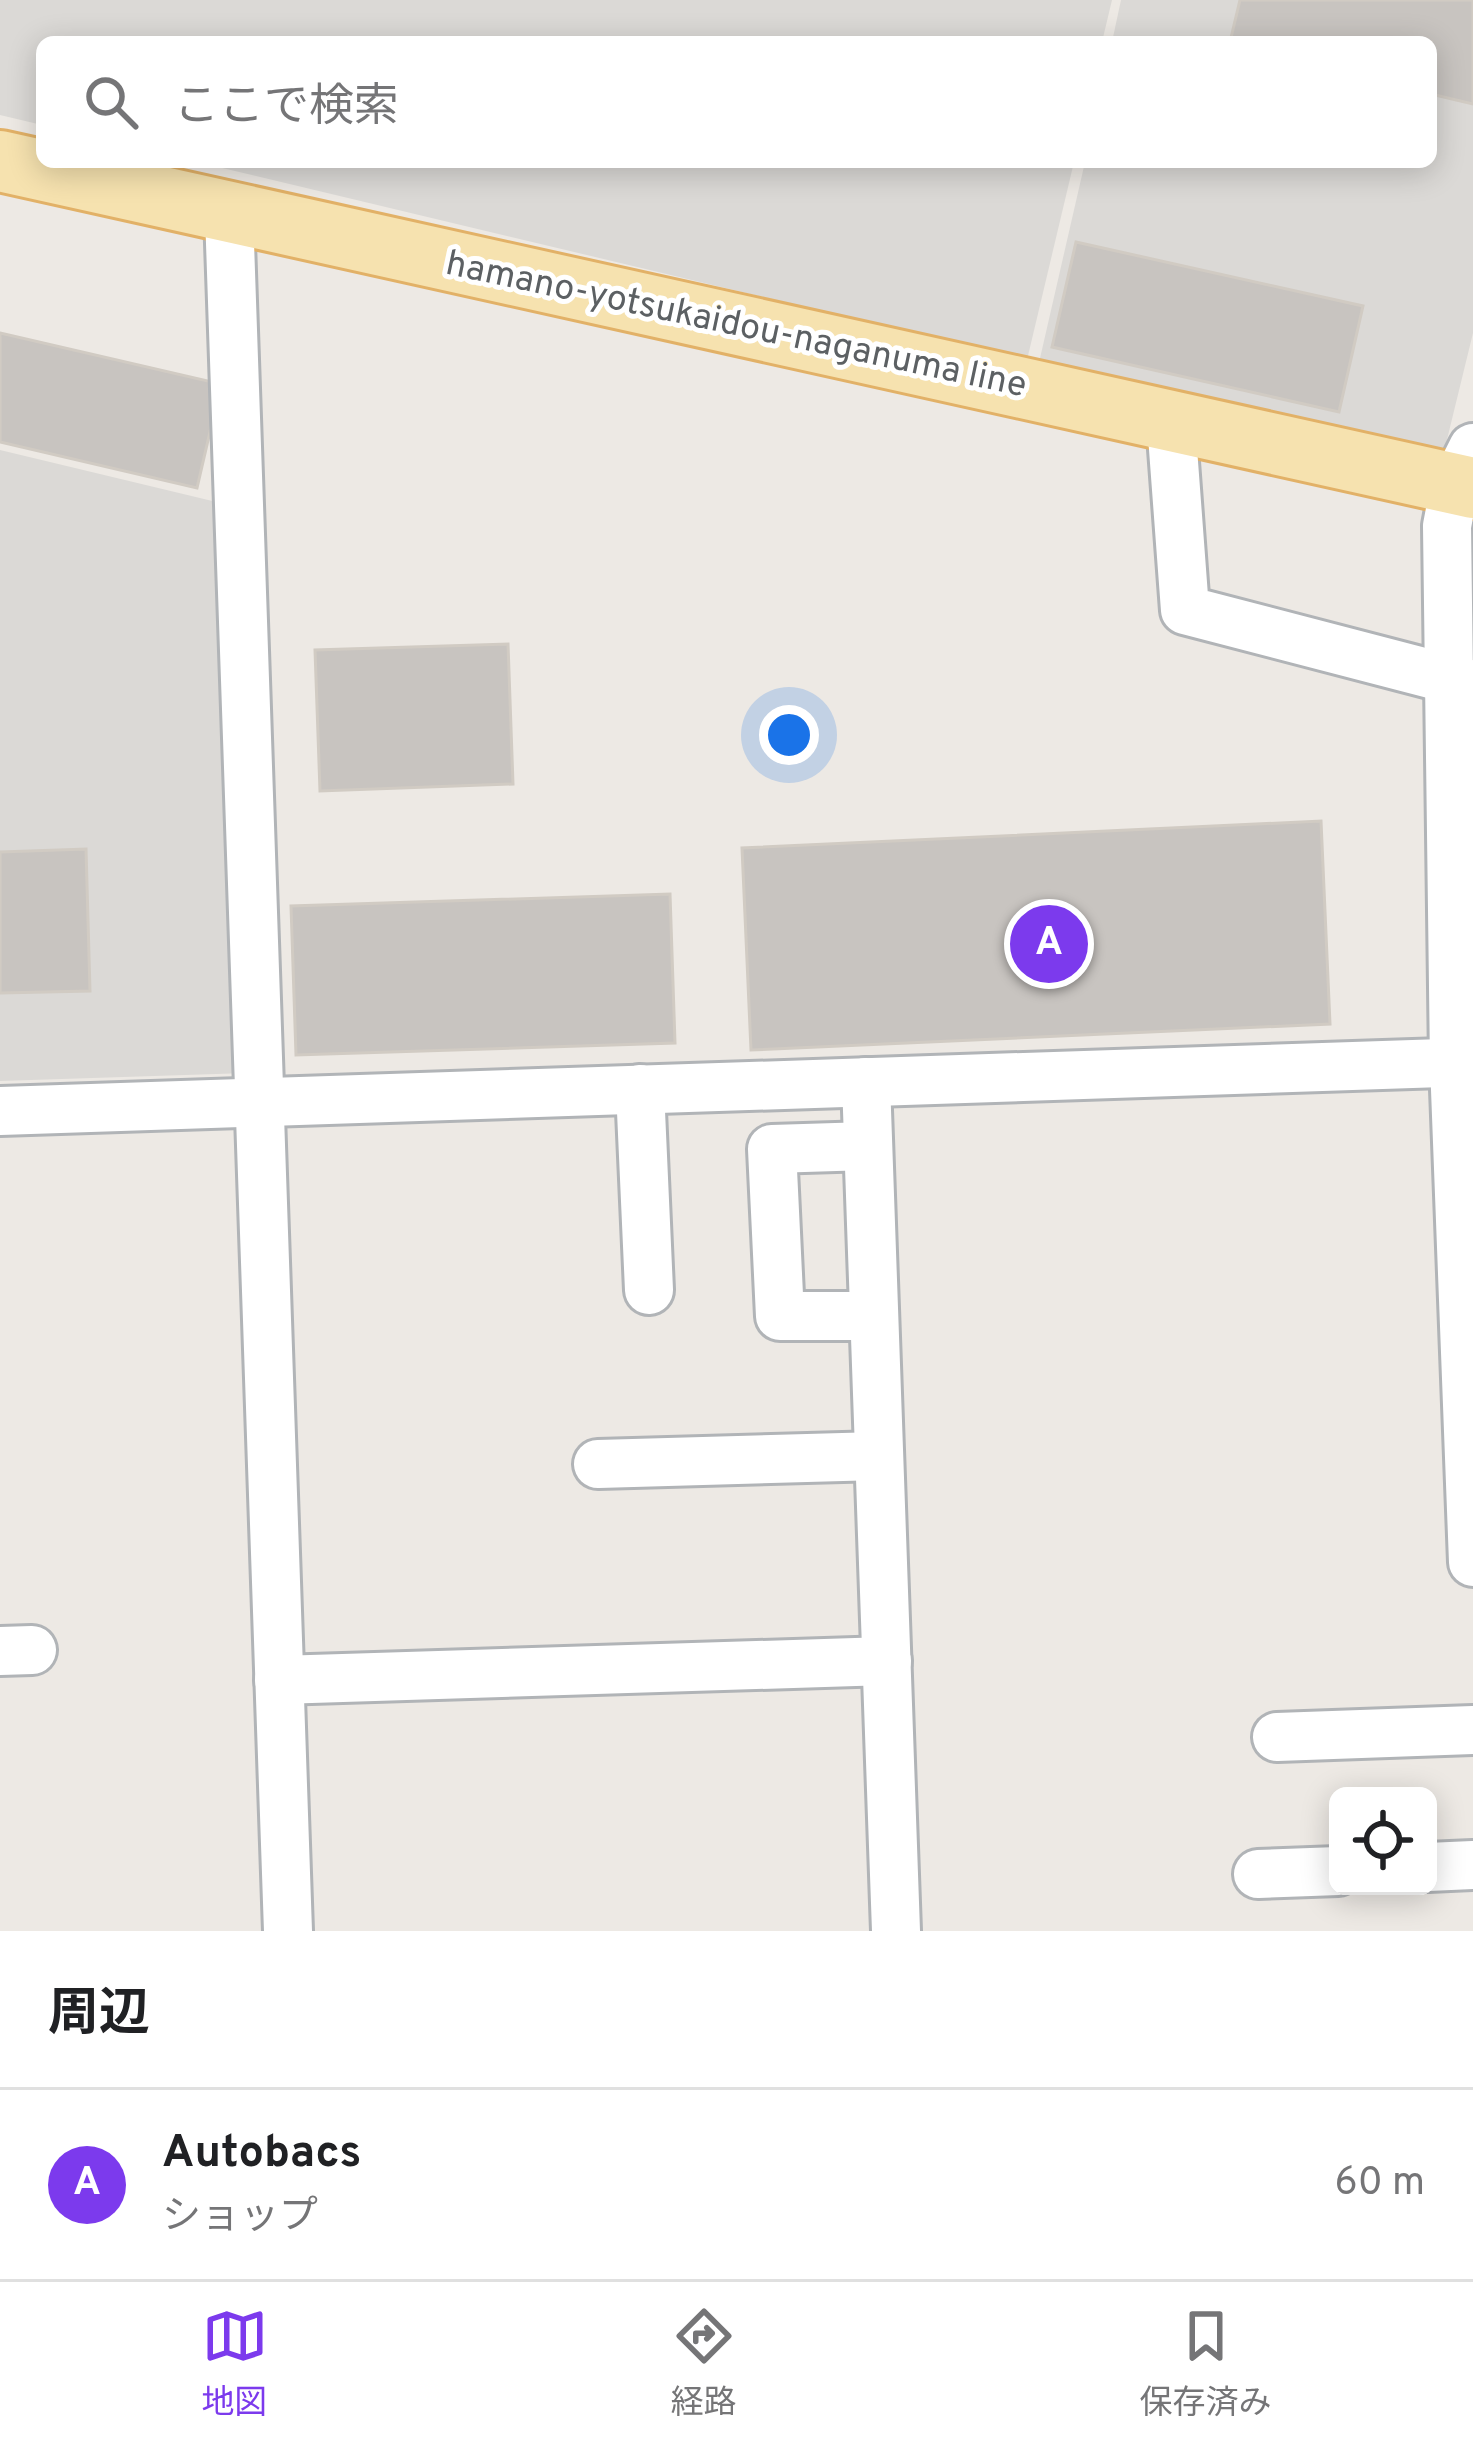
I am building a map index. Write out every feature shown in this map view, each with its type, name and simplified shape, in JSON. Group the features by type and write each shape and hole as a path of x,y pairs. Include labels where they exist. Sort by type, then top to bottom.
{"main road":[{"name":"hamano-yotsukaidou-naganuma line","path":"0,160 1171,422 1467,474"}],"street":[{"path":"229,214 288,1931"},
{"path":"1171,422 1185,610 1461,682"},
{"path":"1467,474 1447,526 1461,682 1473,1562"},
{"path":"0,1111 1464,1063"},
{"path":"866,1082 896,1931"},
{"path":"640,1090 649,1290"},
{"path":"868,1146 772,1149 780,1316 874,1316"},
{"path":"598,1464 879,1456"},
{"path":"280,1680 887,1661"},
{"path":"1276,1736 1473,1730"},
{"path":"1437,1867 1473,1865"},
{"path":"1258,1874 1329,1871"}],"shaded area":[{"path":"0,0 1112,0 1103,36 36,36 36,124 0,115"},
{"path":"1121,0 1473,0 1473,333 1443,456 1038,367 1084,168 1437,168 1437,36 1113,36"},
{"path":"222,168 1073,168 1027,360"},
{"path":"0,450 229,505 247,1073 0,1081"}],"building":[{"path":"1240,0 1473,0 1473,104 1437,95 1437,36 1231,36"},
{"path":"1076,242 1363,306 1339,412 1052,347"},
{"path":"0,333 221,384 197,488 0,442"},
{"path":"508,644 513,784 320,791 315,650"},
{"path":"1321,821 1330,1024 751,1050 742,848"},
{"path":"86,849 90,991 0,993 0,852"},
{"path":"670,894 675,1043 296,1055 291,906"}],"place":[{"name":"Autobacs","path":"1049,944"}]}
